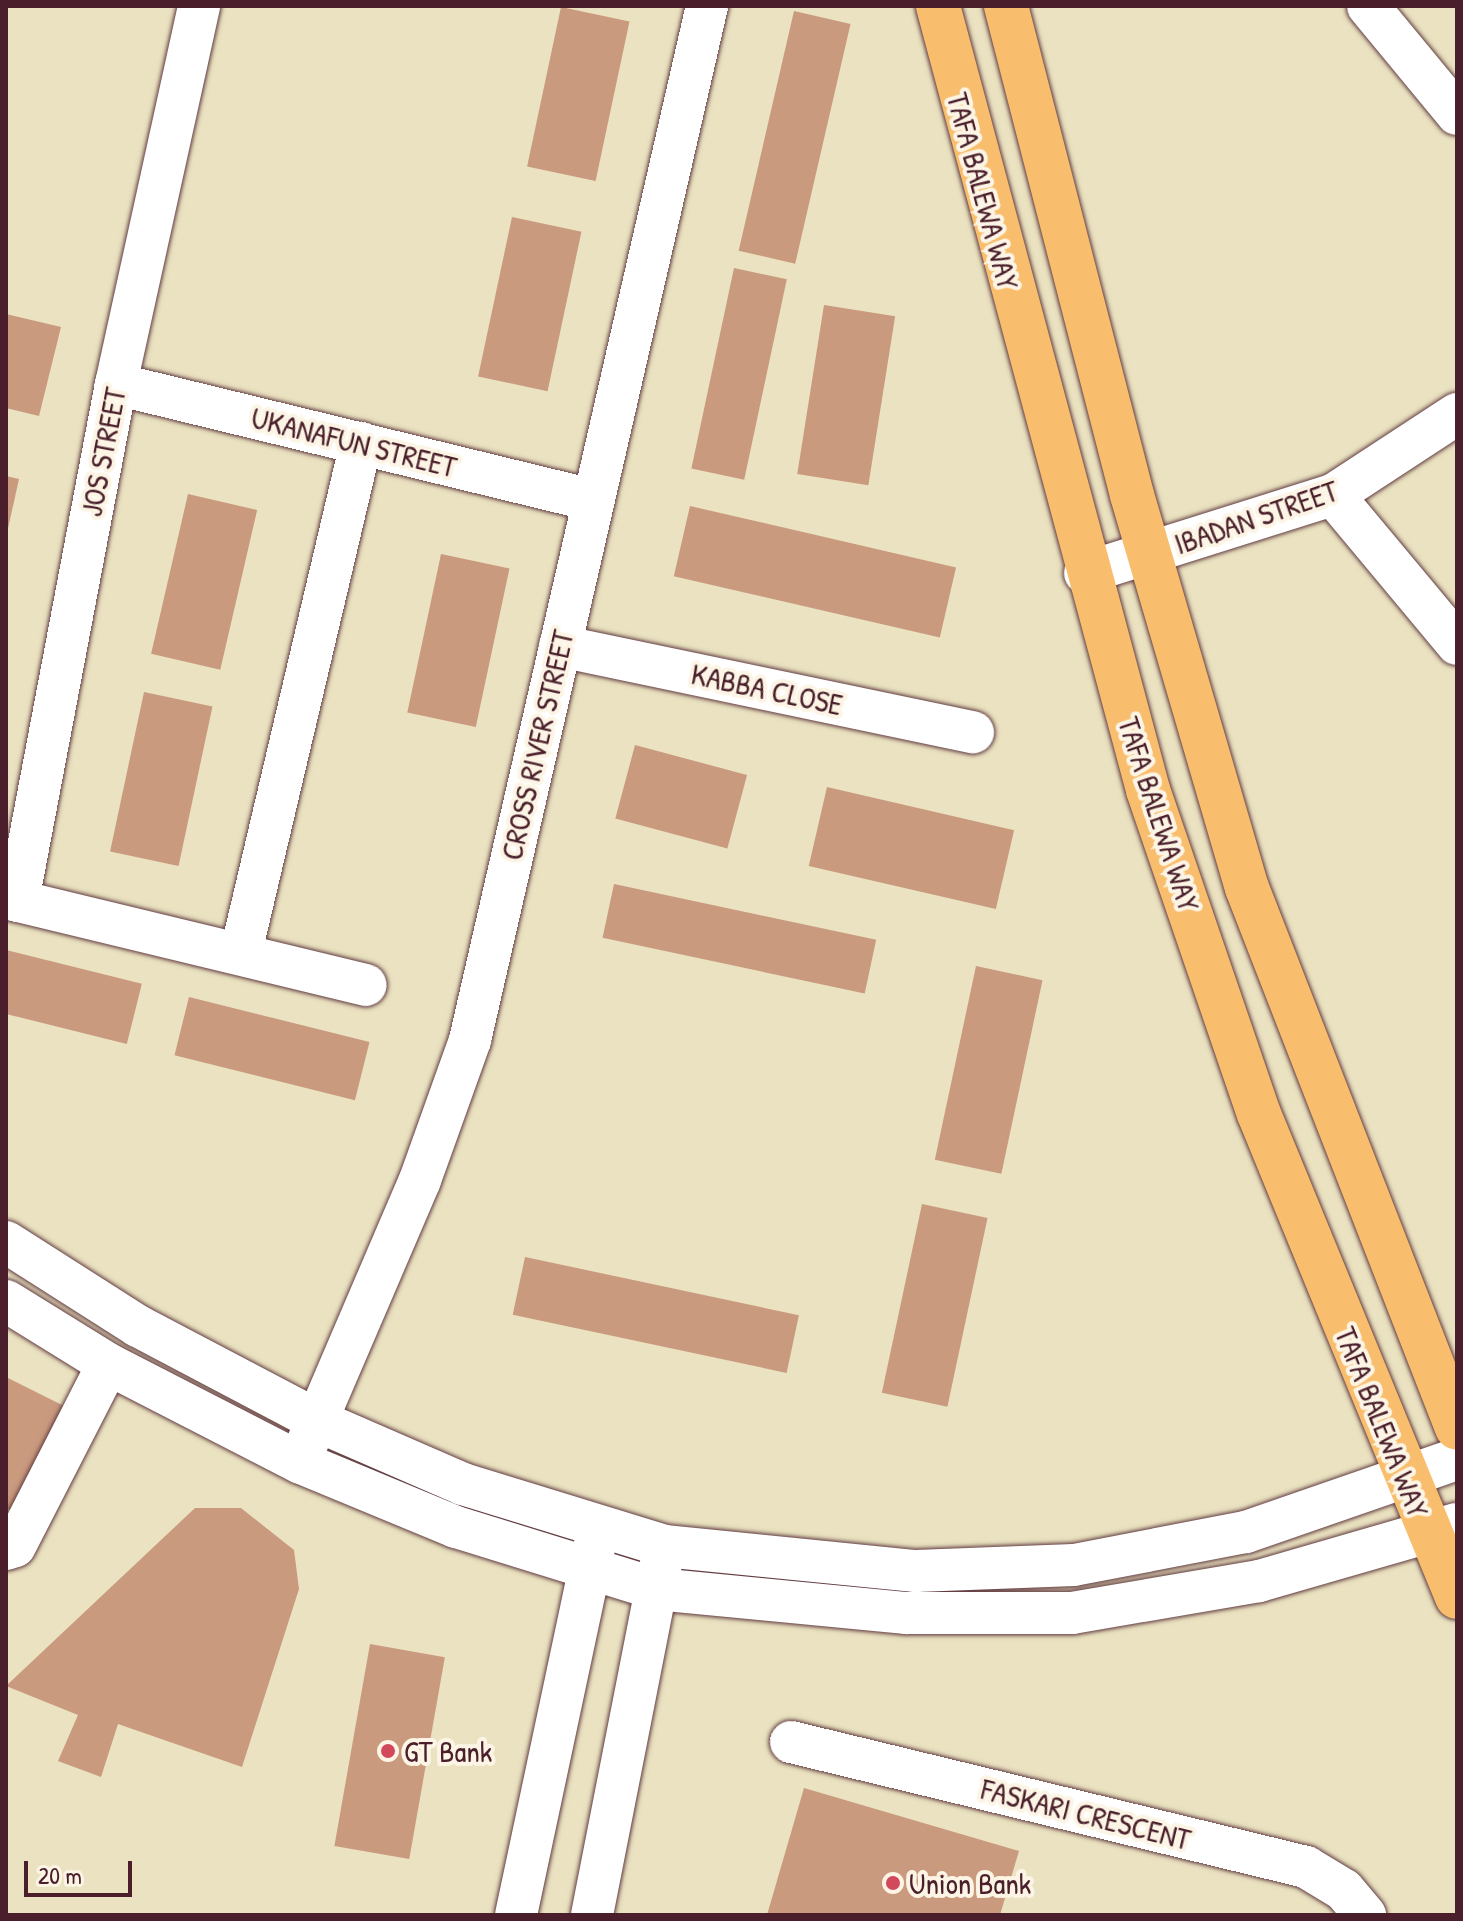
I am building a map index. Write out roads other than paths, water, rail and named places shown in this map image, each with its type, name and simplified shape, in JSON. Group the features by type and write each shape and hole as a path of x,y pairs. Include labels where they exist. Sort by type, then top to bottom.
{"main road":[{"name":"TAFA BALEWA WAY","path":"938,6 1085,573 1148,790 1259,1114 1404,1479 1442,1529 1457,1597"},
{"name":"TAFA BALEWA WAY","path":"1006,6 1150,554 1247,888 1457,1428"}],"street":[{"name":"JOS STREET","path":"12,900 116,384 199,6"},
{"name":"CROSS RIVER STREET","path":"299,1462 420,1180 470,1040 707,6"},
{"path":"1368,6 1457,114"},
{"name":"UKANAFUN STREET","path":"116,384 592,500"},
{"name":"IBADAN STREET","path":"1085,573 1333,495 1457,414"},
{"path":"241,952 361,443"},
{"path":"1333,495 1457,644"},
{"name":"KABBA CLOSE","path":"560,646 973,732"},
{"path":"12,900 241,952 366,985"},
{"path":"6,1242 138,1326 318,1421 463,1484 597,1530 664,1546 916,1571 1020,1570 1246,1532 1457,1459"},
{"path":"6,1301 108,1364 299,1462 589,1573 656,1589 907,1613 1072,1613 1259,1581 1442,1529"},
{"path":"6,1549 15,1546 108,1364"},
{"path":"516,1915 597,1530"},
{"path":"592,1915 664,1546"},
{"name":"FASKARI CRESCENT","path":"791,1742 1306,1867 1344,1890 1365,1915"}],"place":[{"name":"GT Bank","path":"388,1751"},
{"name":"Union Bank","path":"893,1883"}]}
